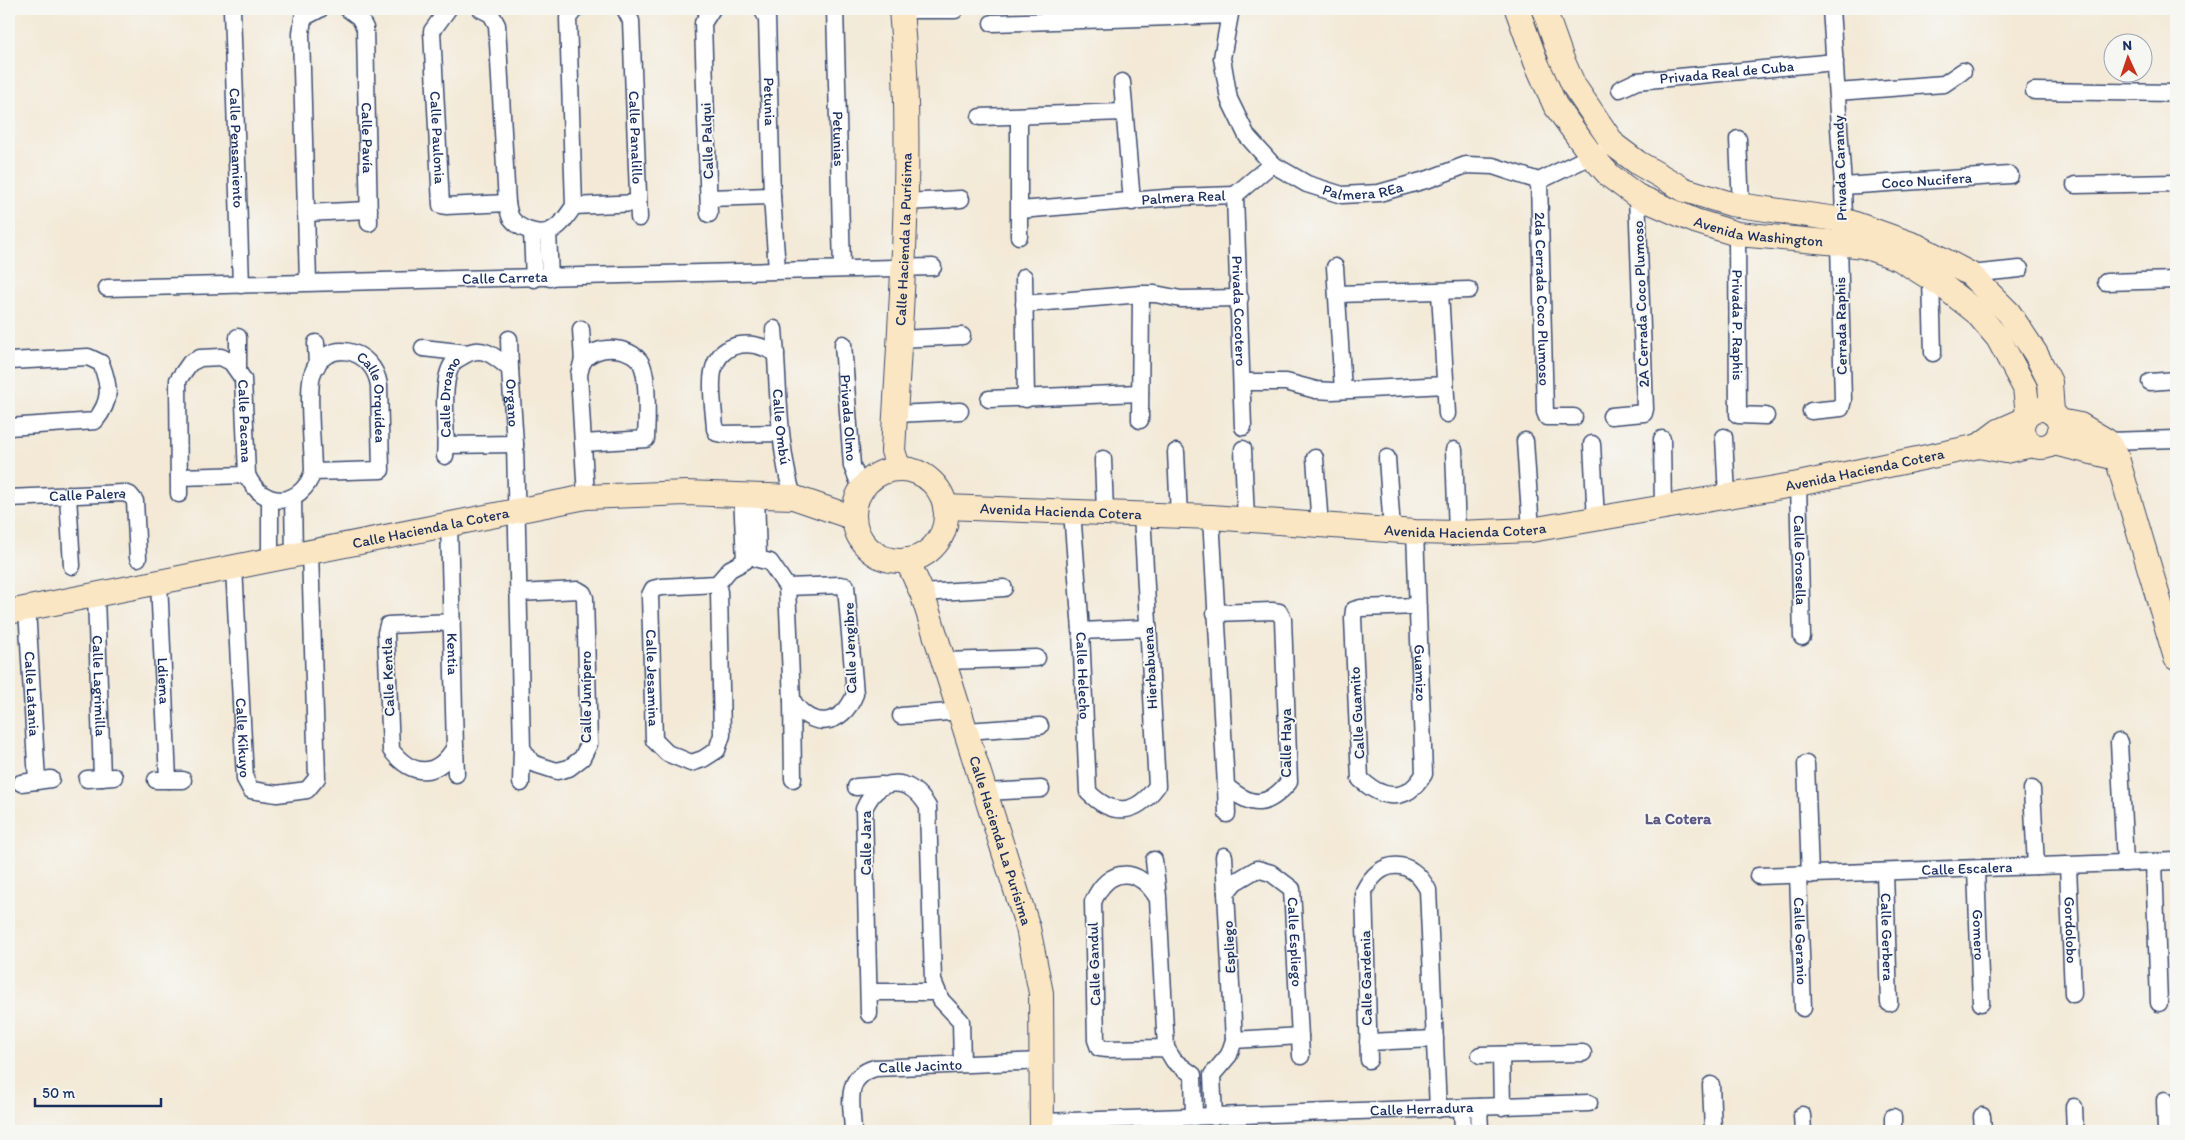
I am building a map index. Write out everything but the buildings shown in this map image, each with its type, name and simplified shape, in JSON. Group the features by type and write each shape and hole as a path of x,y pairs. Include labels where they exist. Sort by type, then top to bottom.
{"street":[{"name":"Calle Pensamiento","path":"232,9 241,285"},
{"path":"308,282 300,34 303,14 320,9"},
{"name":"Calle Pavía","path":"306,213 369,216 365,28 359,17 350,9"},
{"name":"Calle Paulonia","path":"448,9 432,31 441,205 507,203"},
{"path":"481,9 496,17 507,203 511,218 521,227 540,232 562,223 574,206 570,12"},
{"name":"Calle Panalillo","path":"574,206 638,210 631,21 625,9"},
{"name":"Calle Palqui","path":"712,9 703,23 709,206 772,196"},
{"name":"Petunia","path":"762,9 767,18 772,196"},
{"name":"Petunias","path":"835,9 842,268"},
{"name":"Avenida Washington","path":"1517,9 1536,62 1555,105 1592,156 1610,176 1637,196 1695,221 1737,234 1863,246 1900,259 1931,278 1976,312 1998,338 2025,388 2026,417 2022,434 2049,430 2050,382 2036,354 2009,313 1970,274 1917,246 1844,220 1741,206 1685,190 1638,163 1614,145 1574,86 1544,9"},
{"name":"Privada Carandy","path":"1831,9 1843,186 1844,220 1839,243"},
{"path":"901,10 955,10"},
{"name":"Calle Hacienda la Purísima","path":"899,470 893,451 906,202 906,89 901,10"},
{"path":"992,23 1230,12"},
{"name":"Palmera REa","path":"1230,12 1222,58 1229,99 1247,136 1272,164 1307,184 1342,195 1379,193 1429,180 1466,165 1492,166 1539,181"},
{"name":"Privada Real de Cuba","path":"1620,89 1637,81 1835,62"},
{"path":"1838,92 1944,84 1963,71"},
{"path":"1122,82 1132,202"},
{"path":"2034,91 2176,93"},
{"path":"980,118 1124,112"},
{"path":"1019,116 1019,236"},
{"path":"1738,139 1741,206"},
{"path":"1539,181 1614,145"},
{"path":"1235,195 1272,164"},
{"name":"Coco Nucifera","path":"1843,186 2010,175"},
{"name":"2da Cerrada Coco Plumoso","path":"1539,181 1547,417 1574,417"},
{"path":"2075,185 2176,183"},
{"name":"Palmera Real","path":"1020,210 1177,197 1235,195"},
{"name":"Privada Cocotero","path":"1235,195 1244,426"},
{"path":"772,196 777,270"},
{"name":"2A Cerrada Coco Plumoso","path":"1611,416 1644,412 1637,196"},
{"path":"906,202 961,199"},
{"path":"540,232 542,278"},
{"name":"Privada P. Raphis","path":"1737,234 1738,416 1766,416"},
{"name":"Cerrada Raphis","path":"1811,411 1841,408 1843,400 1839,243"},
{"name":"Calle Carreta","path":"107,288 542,278 903,266 933,267"},
{"path":"1335,267 1343,390"},
{"path":"1970,274 2020,269"},
{"path":"1024,277 1026,398"},
{"path":"1931,278 1933,353"},
{"path":"2106,282 2176,280"},
{"path":"1337,294 1469,290"},
{"path":"1440,292 1447,414"},
{"path":"1024,304 1141,294 1155,294 1181,299 1240,298"},
{"path":"1140,420 1141,294"},
{"path":"581,328 583,362 579,374 586,497"},
{"name":"Calle Ombú","path":"774,329 780,433 785,468 793,497"},
{"path":"899,339 962,336"},
{"path":"238,337 238,370"},
{"path":"509,339 510,369"},
{"path":"281,499 302,492 310,482 313,472 311,386 317,366 316,344"},
{"path":"776,354 767,348 744,344 718,356 712,369 715,429 717,433 722,434 780,433"},
{"name":"Privada Olmo","path":"843,344 852,466 862,490"},
{"path":"423,348 473,351"},
{"path":"583,362 595,352 607,349 622,351 638,358 644,368 646,439 584,443"},
{"name":"Calle Orquídea","path":"313,472 381,470 379,385 377,374 372,365 355,352 344,351 324,358 317,366"},
{"name":"Organo","path":"473,351 493,355 510,369 515,444"},
{"name":"Calle Droano","path":"473,351 453,362 446,378 445,450 515,444"},
{"name":"Calle Pacana","path":"248,475 179,477 178,380 190,363 210,356 221,357 238,370 245,390 248,475 252,485 260,494 281,499"},
{"path":"9,361 88,357 101,363 109,383 106,408 96,421 9,427"},
{"path":"2150,382 2176,380"},
{"path":"1242,382 1286,382 1316,390 1445,385"},
{"path":"989,399 1140,393"},
{"path":"1979,446 1999,431 2036,410 2044,410 2049,430"},
{"path":"895,414 960,411"},
{"path":"1979,446 2005,451 2049,430 2107,451 2176,439"},
{"path":"1724,437 1727,496"},
{"path":"1662,439 1663,509"},
{"path":"1525,441 1531,530"},
{"path":"515,444 522,748 520,782"},
{"path":"1592,444 1596,520"},
{"name":"Avenida Hacienda Cotera","path":"945,507 1211,517 1404,531 1457,533 1531,530 1663,509 1798,484 1979,446"},
{"path":"1243,449 1246,520"},
{"path":"1454,450 1457,533"},
{"path":"2107,451 2176,658"},
{"path":"1176,452 1179,516"},
{"path":"1103,458 1105,512"},
{"path":"1315,458 1320,526"},
{"name":"Guamizo","path":"1387,458 1404,531 1418,606 1424,774 1417,786 1407,793 1393,796"},
{"path":"899,470 915,472 929,480 940,492 945,507 946,522 937,542 921,556 894,561 871,551 859,536 854,518 856,503 862,490 872,479 885,472 899,470"},
{"path":"179,477 179,494"},
{"name":"Calle Grosella","path":"1798,484 1802,637"},
{"name":"Calle Palera","path":"9,498 123,493 130,495 135,501 138,558"},
{"name":"Calle Hacienda la Cotera","path":"18,610 586,497 686,493 793,497 854,518"},
{"path":"717,584 730,569 745,561 749,494"},
{"path":"749,494 758,559 770,562 787,588 793,779"},
{"path":"68,495 72,566"},
{"path":"281,499 302,554"},
{"path":"270,560 281,499"},
{"name":"Calle Helecho","path":"1072,511 1081,631 1088,792 1100,803 1111,808 1130,808"},
{"name":"Hierbabuena","path":"1130,808 1148,798 1157,786 1142,514"},
{"path":"1211,517 1227,814"},
{"name":"Kentia","path":"449,524 456,774"},
{"name":"Calle Kikuyo","path":"234,567 245,779 251,790 278,794 307,790 317,778 302,554"},
{"name":"Calle Hacienda La Purísima","path":"907,560 922,593 1028,928 1041,993 1042,1127"},
{"name":"Ldiema","path":"159,582 169,780"},
{"name":"Calle Jesamina","path":"717,584 719,592 722,734 717,750 703,759 691,763 667,753 654,740 650,595 653,589 661,587 717,584"},
{"name":"Calle Jengibre","path":"787,588 846,586 854,694 849,708 836,719 823,722 800,712 792,700"},
{"path":"922,593 1004,588"},
{"name":"Calle Junípero","path":"518,593 578,590 583,592 589,744 582,758 569,768 557,771 532,763 522,748"},
{"name":"Calle Lagrimilla","path":"96,595 101,778"},
{"name":"Calle Guamito","path":"1393,796 1380,794 1360,779 1354,610 1361,608 1418,606"},
{"name":"Calle Latania","path":"18,610 36,781"},
{"name":"Calle Haya","path":"1215,612 1272,611 1279,612 1283,619 1289,782 1277,796 1268,801 1257,802 1246,800 1226,786"},
{"name":"Calle Kentla","path":"452,622 388,625 386,633 391,750 401,763 412,769 427,770 438,766 448,759 455,747"},
{"path":"1081,631 1148,628"},
{"path":"944,661 1037,658"},
{"path":"901,716 1040,726"},
{"path":"2119,742 2125,863"},
{"name":"Calle Geranio","path":"1803,1008 1806,764"},
{"path":"856,787 896,783 910,786 921,794 928,807 933,981 941,1000 961,1021 962,1064"},
{"name":"Calle Jara","path":"869,1014 864,809 869,797 882,785"},
{"path":"986,792 1041,789"},
{"path":"2032,789 2036,866"},
{"name":"Espliego","path":"1224,856 1234,1040"},
{"path":"1154,860 1158,899 1166,1048 1174,1061 1193,1075 1194,1117"},
{"name":"Calle Escalera","path":"1758,876 2176,861"},
{"path":"2154,862 2158,1003"},
{"name":"Calle Gardenia","path":"1396,864 1413,870 1422,878 1428,890 1435,1039 1368,1042 1364,891 1370,879 1380,870 1396,864"},
{"name":"Gordolobo","path":"2068,865 2073,994"},
{"name":"Gomero","path":"1976,869 1981,1003"},
{"name":"Calle Espliego","path":"1226,893 1236,882 1257,870 1271,873 1292,890 1301,1056"},
{"name":"Calle Gerbera","path":"1885,872 1889,1003"},
{"name":"Calle Gandul","path":"1158,899 1142,878 1126,874 1113,878 1099,888 1093,902 1096,1040 1099,1048 1107,1049 1166,1048"},
{"path":"869,992 937,992"},
{"path":"1225,1121 1212,1075 1229,1055 1234,1040 1300,1036"},
{"path":"1435,1039 1438,1109"},
{"path":"1368,1042 1369,1060"},
{"path":"1480,1055 1583,1053"},
{"path":"1501,1055 1502,1106"},
{"name":"Calle Jacinto","path":"853,1131 851,1105 854,1080 862,1071 875,1068 1043,1061"},
{"path":"1711,1085 1713,1131"},
{"path":"2165,1100 2166,1131"},
{"name":"Calle Herradura","path":"1042,1127 1175,1124 1194,1117 1225,1121 1589,1103"},
{"path":"2074,1107 2075,1131"},
{"path":"1462,1108 1463,1131"},
{"path":"1479,1108 1480,1131"}],"district":[{"name":"La Cotera","path":"1678,818"}]}
